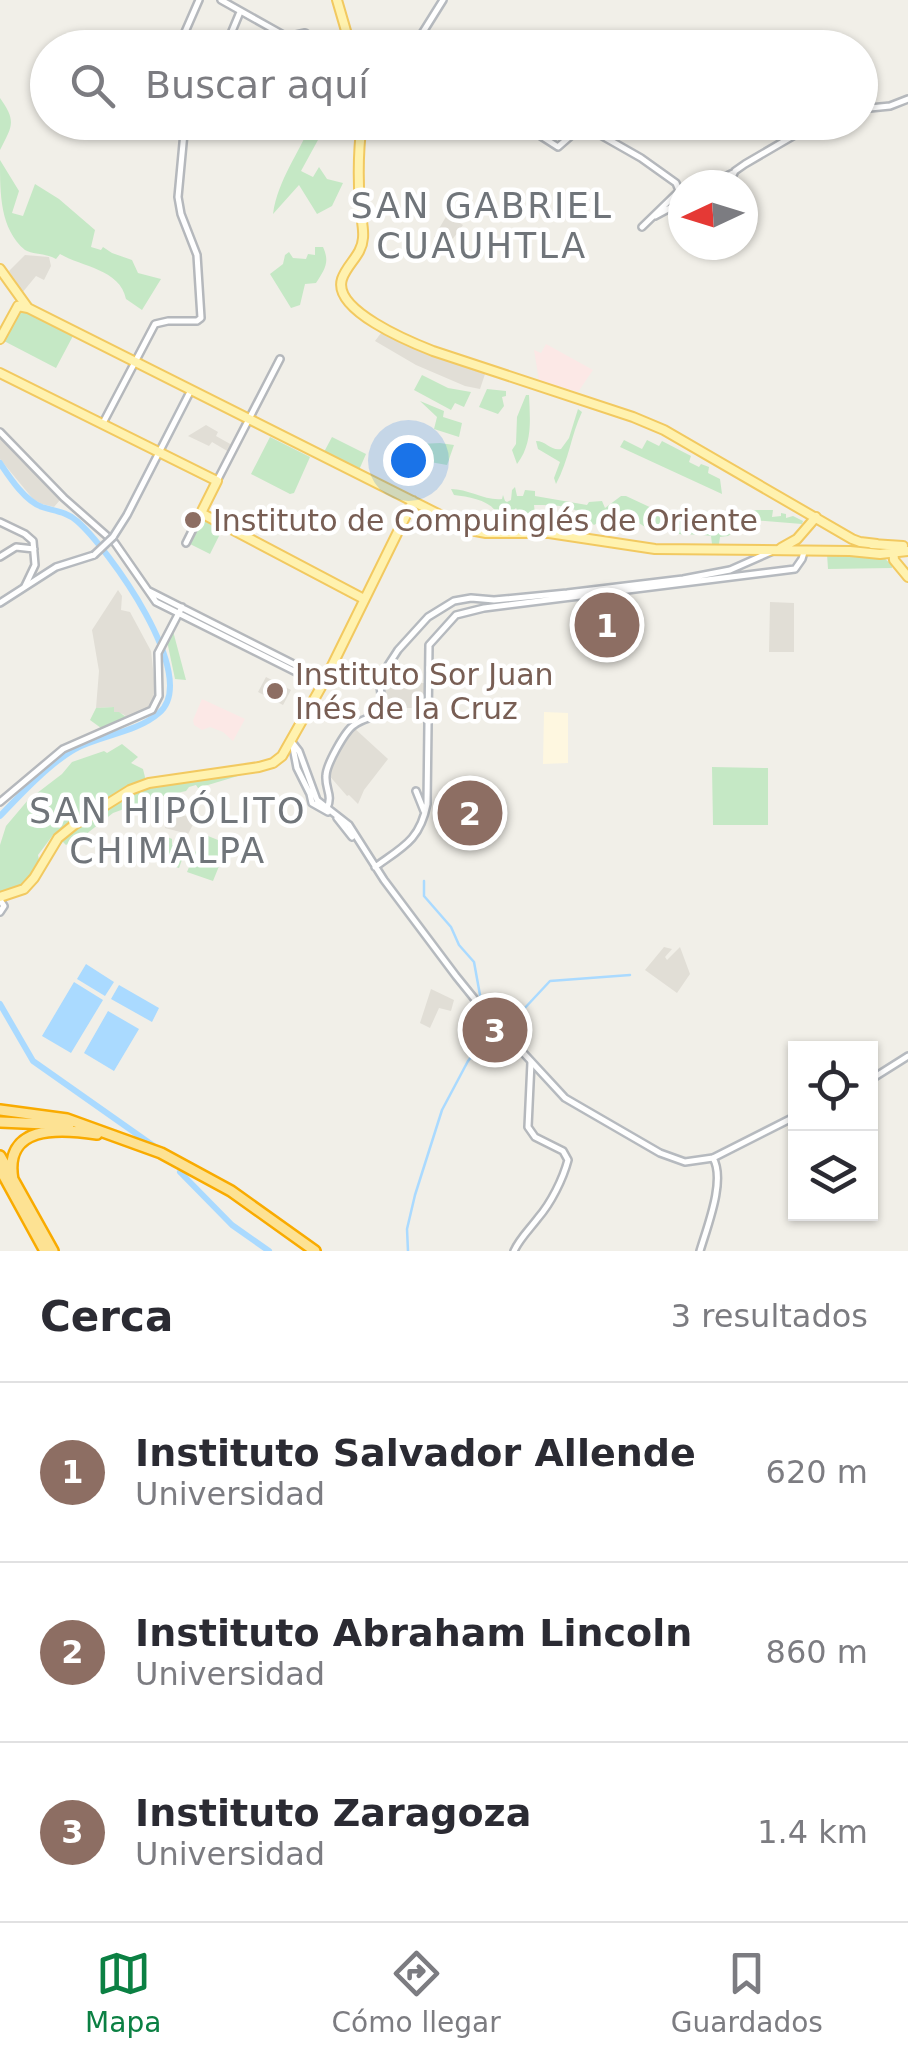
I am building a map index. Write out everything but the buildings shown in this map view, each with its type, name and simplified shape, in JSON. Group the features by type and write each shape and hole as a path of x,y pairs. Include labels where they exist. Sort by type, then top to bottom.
{"highway":[{"path":"0,1110 56,1117 186,1166 231,1192 312,1251"},
{"path":"0,1121 55,1120 78,1124"},
{"path":"0,1121 66,1124 141,1148 200,1178 312,1251"},
{"path":"13,1180 13,1151 25,1138 70,1132 99,1134"},
{"path":"0,1156 53,1251"},
{"path":"0,1169 45,1251"}],"main road":[{"path":"337,0 346,30"},
{"path":"360,140 363,245 340,288 354,308 433,351 664,430 860,542 894,550"},
{"path":"0,272 18,306 0,339"},
{"path":"0,272 28,308"},
{"path":"18,306 470,530 549,533 655,549 760,554 795,540 806,528"},
{"path":"0,373 217,481 201,513 364,599"},
{"path":"0,898 24,889 58,838 130,790 150,783 224,774 273,763 282,756 413,501"},
{"path":"805,549 811,515"},
{"path":"479,532 548,530 652,546 894,550"},
{"path":"894,550 898,565 908,578"},
{"path":"894,550 891,561 908,578"}],"street":[{"path":"186,30 199,0"},
{"path":"221,0 235,3 240,12 274,30"},
{"path":"425,30 443,0"},
{"path":"232,30 240,12"},
{"path":"878,107 908,99"},
{"path":"102,423 156,324 198,320 202,313 198,254 178,197 184,140"},
{"path":"609,140 668,177"},
{"path":"738,170 786,140"},
{"path":"642,227 668,204"},
{"path":"654,216 668,209"},
{"path":"217,481 280,359"},
{"path":"0,602 59,566 91,555 113,535 128,515 191,390"},
{"path":"0,432 64,498 115,543 148,590 323,682"},
{"path":"186,543 201,513"},
{"path":"0,522 30,538 36,549 35,565 25,586"},
{"path":"0,557 16,548 36,549"},
{"path":"375,866 410,842 423,824 428,791 429,645 460,613 548,598 795,568 805,549"},
{"path":"727,574 760,554"},
{"path":"35,565 41,576"},
{"path":"326,809 330,800 326,772 350,728 384,710 380,686 387,668 417,627 446,604 471,598 548,598"},
{"path":"0,802 56,749 152,710 160,696 157,657 181,610"},
{"path":"292,742 299,751 300,768"},
{"path":"292,742 294,758 313,798 348,825 468,992 565,1098 672,1159 685,1162 714,1160 788,1120"},
{"path":"282,756 294,758"},
{"path":"273,763 300,768"},
{"path":"416,791 425,814"},
{"path":"0,898 4,906 0,912"},
{"path":"878,1075 908,1056"},
{"path":"514,1251 546,1206 568,1160 563,1151 535,1137 528,1128 531,1062"},
{"path":"700,1251 717,1185 714,1160"}],"shaded area":[{"path":"447,215 463,225 449,244 434,237"},
{"path":"25,255 49,257 51,266 44,280 36,276 22,293 9,271"},
{"path":"384,329 477,371 486,371 480,389 416,365 375,341"},
{"path":"546,344 593,370 578,392 539,380 534,350 541,353"},
{"path":"206,425 232,445 229,452 212,442 209,446 188,436"},
{"path":"0,435 60,500 54,507 33,499 0,459"},
{"path":"118,590 122,596 121,610 130,612 151,651 158,686 156,700 149,710 129,719 114,712 113,707 96,708 99,671 92,630"},
{"path":"770,602 794,603 794,652 769,652"},
{"path":"388,671 414,677 414,683 427,683 427,708 392,704 381,689"},
{"name":"Instituto Sor Juan Inés de la Cruz","path":"266,677 291,690 283,705 258,692"},
{"path":"202,699 245,719 233,741 223,732 194,725"},
{"path":"544,712 568,713 568,763 543,764"},
{"path":"353,727 388,759 358,804 327,773"},
{"path":"459,796 466,804 482,807 482,820 458,820"},
{"path":"198,815 188,834 165,828 168,817"},
{"path":"664,947 672,949 665,957 667,960 680,947 690,974 677,993 645,970"},
{"path":"431,989 454,1000 451,1011 439,1008 430,1028 420,1023"}],"green space":[{"path":"0,98 11,124 0,150"},
{"path":"303,140 318,140 301,171 313,177 319,167 327,179 343,183 332,206 317,214 299,185 273,214 284,178"},
{"path":"0,160 19,191 12,213 23,216 35,184 95,230 91,247 103,247 132,260 138,273 161,279 142,310 126,299 116,281 99,270 60,254 56,259 25,250 6,221"},
{"path":"315,247 323,247 324,269 316,283 305,284 300,305 291,308 270,274 283,264 289,252 293,258 306,259 308,254 315,255"},
{"path":"21,307 74,334 56,368 4,341"},
{"path":"422,375 448,388 471,392 464,407 455,403 451,410 414,390"},
{"path":"487,389 506,391 502,397 504,406 498,414 479,407"},
{"path":"526,395 529,431 517,464 512,450 516,444 517,417"},
{"path":"420,401 444,411 443,417 462,423 459,437 434,429 437,417"},
{"path":"578,409 582,412 556,484 554,478 560,462 538,449 536,441 561,449 569,438"},
{"path":"270,437 310,457 294,493 251,474"},
{"path":"332,437 366,454 359,470 324,452"},
{"path":"624,440 642,449 647,440 659,446 662,441 691,456 689,462 709,467 708,473 720,479 722,494 620,447"},
{"path":"399,445 454,445 447,465 402,457"},
{"path":"515,487 517,496 523,496 525,490 535,491 535,496 587,505 602,501 605,508 626,496 664,511 674,520 717,522 739,515 739,519 743,513 757,510 773,510 772,517 781,513 803,521 802,524 753,520 720,537 719,544 712,544 711,536 647,529 612,513 594,525 588,513 558,506 534,505 535,514 529,515 516,508 511,513 501,509 498,515 485,503 454,495 451,489 496,499 503,495 507,502"},
{"path":"201,516 223,528 210,554 188,543"},
{"path":"827,554 883,557 892,568 828,569"},
{"path":"173,631 186,680 175,679 167,641"},
{"path":"114,707 114,712 129,719 101,728 90,720 96,708"},
{"path":"122,744 138,757 131,763 143,769 146,781 53,835 38,855 40,865 26,885 0,893 0,845 6,826 28,800 72,762 107,753"},
{"path":"712,767 768,768 768,825 713,825"},
{"path":"261,769 198,788 189,787 113,813 76,842 63,842 52,854 70,833 93,815 144,788"},
{"path":"203,834 228,844 213,881 187,872"},
{"path":"163,835 178,846 181,836 187,837 179,868 154,860"}],"water":[{"path":"86,964 114,982 105,996 77,979"},
{"path":"74,982 103,1000 71,1053 42,1036"},
{"path":"119,985 159,1008 152,1022 111,999"},
{"path":"108,1011 139,1029 114,1071 84,1053"}],"waterway":[{"path":"0,463 30,500 73,518 109,557 145,613 169,671 169,695 159,713 65,755 0,816"},
{"path":"424,881 424,896 474,962 480,995 499,1016 522,1011 550,981 630,975"},
{"path":"0,1004 33,1061 158,1149"},
{"path":"408,1251 407,1229 415,1195 442,1110 468,1061 485,1039 490,1017"},
{"path":"180,1172 232,1225 269,1251"}],"place":[{"name":"Instituto de Compuinglés de Oriente","path":"193,520"},
{"name":"Instituto Salvador Allende","path":"607,625"},
{"name":"Instituto Sor Juan Inés de la Cruz","path":"275,691"},
{"name":"Instituto Abraham Lincoln","path":"470,813"},
{"name":"Instituto Zaragoza","path":"495,1030"}],"district":[{"name":"SAN GABRIEL CUAUHTLA","path":"482,226"},
{"name":"SAN HIPÓLITO CHIMALPA","path":"168,831"}]}
